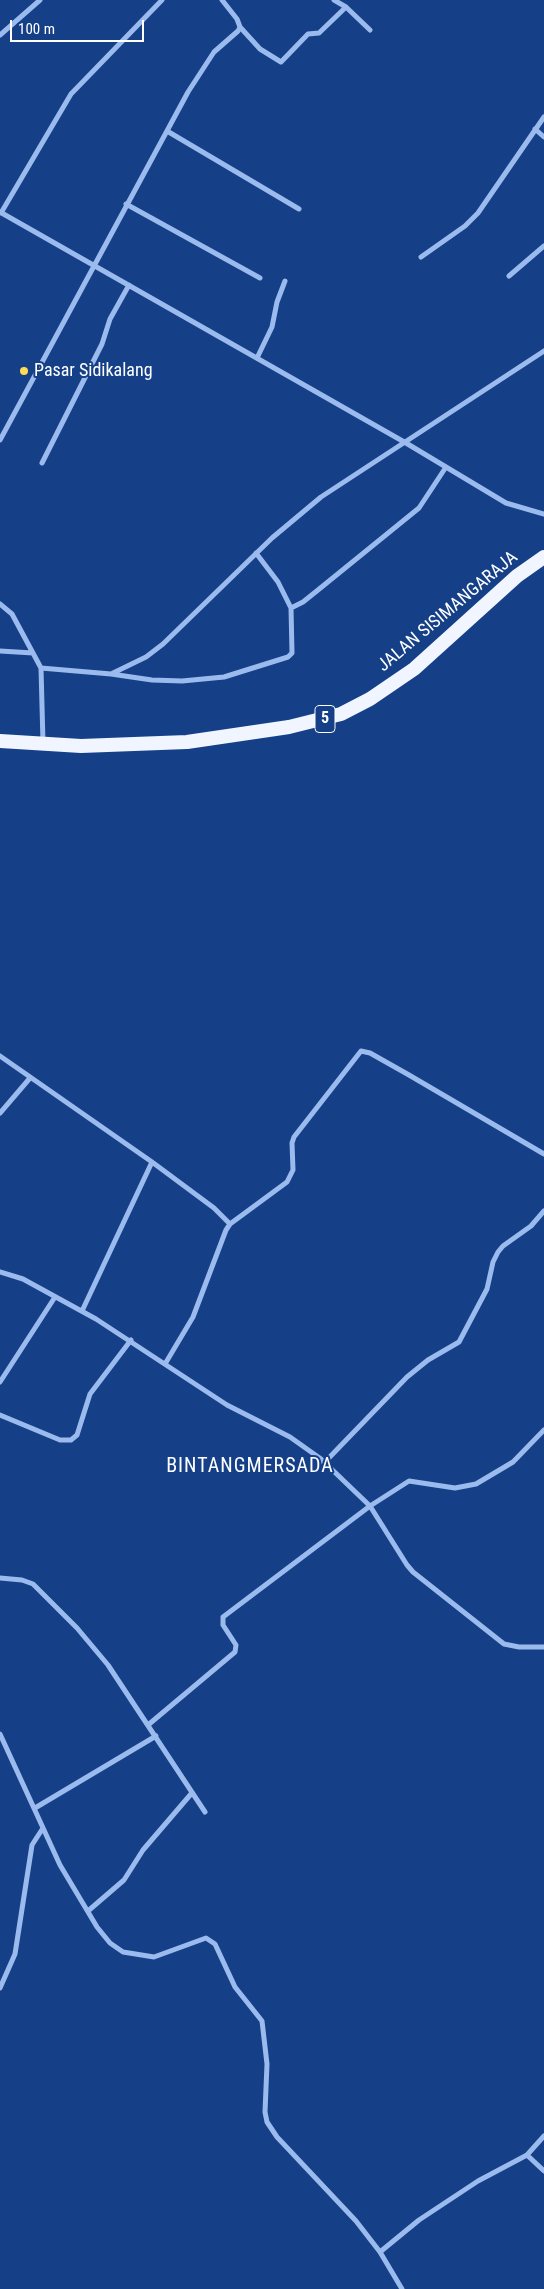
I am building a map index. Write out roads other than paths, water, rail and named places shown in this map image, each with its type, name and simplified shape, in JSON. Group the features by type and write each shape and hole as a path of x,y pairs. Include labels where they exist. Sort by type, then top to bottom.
{"highway":[{"name":"JALAN SISIMANGARAJA","path":"0,746 166,743 218,739 289,727 341,714 370,699 414,669 517,576 544,557"},
{"name":"JALAN SISIMANGARAJA","path":"0,741 47,746"}],"street":[{"path":"0,35 40,0"},
{"path":"162,0 72,94 0,212 406,442 506,503 544,514"},
{"path":"222,0 238,19 240,27 260,49 281,62 308,34 319,33 346,7"},
{"path":"334,0 346,7 370,30"},
{"path":"0,440 167,131 209,59 240,27"},
{"path":"421,257 473,220 544,117"},
{"path":"535,129 544,137"},
{"path":"167,131 299,209"},
{"path":"126,204 260,278"},
{"path":"509,276 544,246"},
{"path":"257,358 272,327 276,302 285,281"},
{"path":"42,463 102,344 110,319 129,286"},
{"path":"111,674 146,657 163,644 256,553 321,498 544,351"},
{"path":"291,608 303,602 419,508 446,467"},
{"path":"41,668 174,681 224,678 288,657 292,648 291,608 278,582 256,553"},
{"path":"0,604 12,614 41,668 47,746"},
{"path":"0,651 33,653"},
{"path":"165,1364 193,1317 222,1238 230,1224 287,1182 292,1170 292,1143 294,1137 361,1051 370,1053 544,1154"},
{"path":"0,1056 152,1162 214,1208 230,1224"},
{"path":"0,1113 30,1078"},
{"path":"82,1311 152,1162"},
{"path":"324,1462 407,1377 428,1360 459,1342 487,1289 498,1252 503,1246 531,1226 544,1211"},
{"path":"0,1272 23,1279 82,1311 131,1340 227,1405 290,1438 324,1462 370,1506 407,1565 450,1602 504,1644 519,1648 544,1647"},
{"path":"0,1382 55,1297"},
{"path":"0,1415 60,1440 71,1440 78,1435 90,1394 131,1340"},
{"path":"148,1725 235,1652 236,1645 223,1625 223,1617 370,1506 409,1481 455,1488 476,1484 512,1462 544,1430"},
{"path":"0,1578 22,1580 40,1589 108,1665 156,1736 190,1794 205,1812"},
{"path":"0,1734 60,1865 110,1943 123,1952 139,1956 161,1956 202,1939 212,1940 235,1987 262,2020 267,2064 265,2112 267,2122 277,2137 356,2221 380,2252 402,2289"},
{"path":"35,1808 156,1736"},
{"path":"88,1911 124,1880 143,1850 190,1794"},
{"path":"0,1988 15,1954 32,1845 43,1828"},
{"path":"380,2252 419,2220 478,2181 527,2155 544,2136"},
{"path":"527,2155 544,2171"}],"place":[{"name":"Pasar Sidikalang","path":"24,371"}],"district":[{"name":"BINTANGMERSADA","path":"250,1467"}]}
